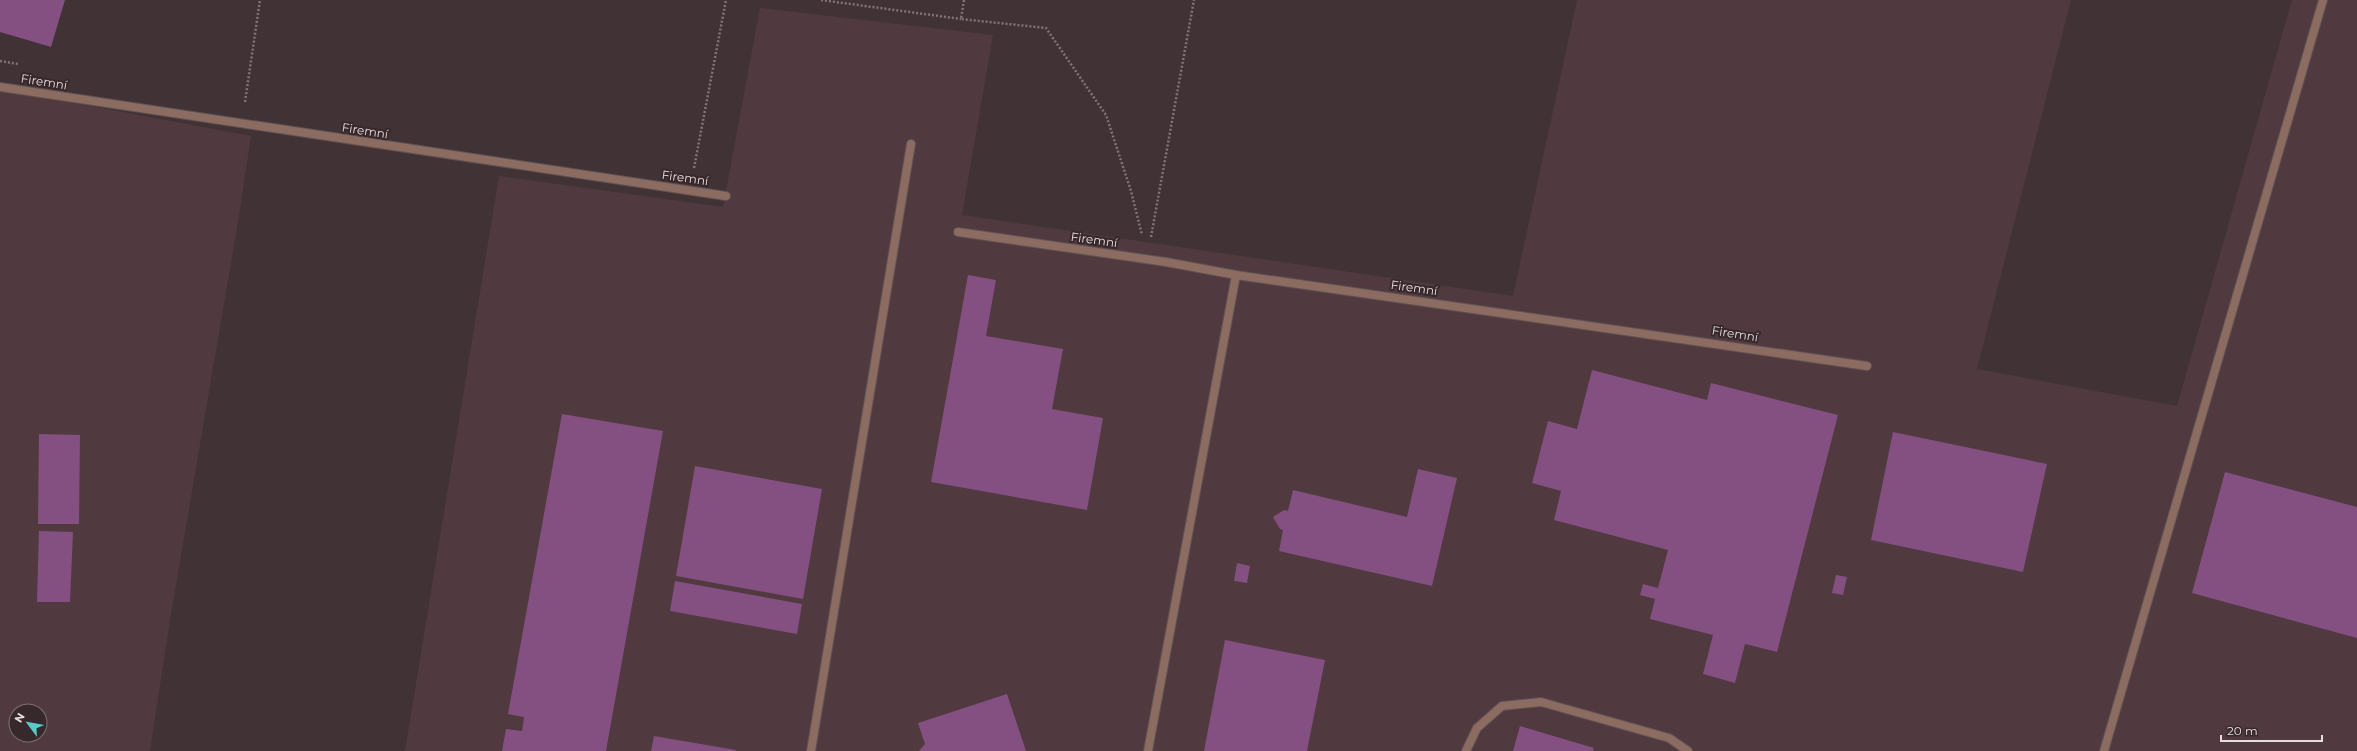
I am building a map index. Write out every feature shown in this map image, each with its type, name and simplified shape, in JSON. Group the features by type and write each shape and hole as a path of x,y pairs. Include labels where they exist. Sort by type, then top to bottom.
{"lane":[{"path":"2104,751 2323,0"},
{"name":"Firemní","path":"0,87 690,192 726,196"},
{"path":"811,751 911,144"},
{"name":"Firemní","path":"958,232 1147,259 1236,275 1868,366"},
{"path":"1148,751 1236,275"},
{"path":"1466,751 1477,728 1502,706 1541,702 1669,738 1688,751"}],"path":[{"path":"242,124 260,0"},
{"path":"690,192 726,0"},
{"path":"821,0 961,19 1046,28 1106,115 1132,191 1147,259"},
{"path":"961,19 964,0"},
{"path":"1147,259 1194,0"},
{"path":"0,61 18,64"}],"shaded area":[{"path":"1577,0 2071,0 1977,369 2177,406 2292,0 2357,0 2357,751 405,751 499,176 723,207 760,8 993,35 962,215 1513,296"},
{"path":"0,89 251,136 238,222 170,620 150,751 0,751"}],"building":[{"path":"0,0 65,0 51,47 0,32"},
{"path":"968,275 996,280 986,336 1063,349 1052,409 1103,418 1087,510 931,482"},
{"path":"1592,370 1707,400 1711,383 1838,415 1777,652 1745,644 1735,683 1703,674 1713,635 1650,619 1655,599 1640,595 1643,584 1658,588 1668,550 1554,520 1561,491 1532,483 1548,421 1577,429"},
{"path":"562,414 663,431 606,751 502,751 506,729 522,731 524,717 508,714"},
{"path":"1893,432 2047,464 2023,572 1871,540"},
{"path":"39,434 80,435 79,524 38,524"},
{"path":"695,466 822,489 803,599 676,576"},
{"path":"1418,469 1457,478 1432,586 1279,551 1283,530 1280,529 1273,517 1284,510 1288,511 1293,490 1407,517"},
{"path":"2225,472 2357,507 2357,638 2192,593"},
{"path":"39,531 73,532 70,602 37,602"},
{"path":"1237,563 1250,566 1247,583 1234,581"},
{"path":"1836,575 1847,577 1843,595 1832,593"},
{"path":"675,581 802,604 797,634 670,611"},
{"path":"1225,640 1325,660 1307,751 1204,751"},
{"path":"1007,694 1026,751 919,751 925,744 918,723"},
{"path":"1520,726 1594,748 1593,751 1513,751"},
{"path":"654,736 736,750 736,751 651,751"}]}
